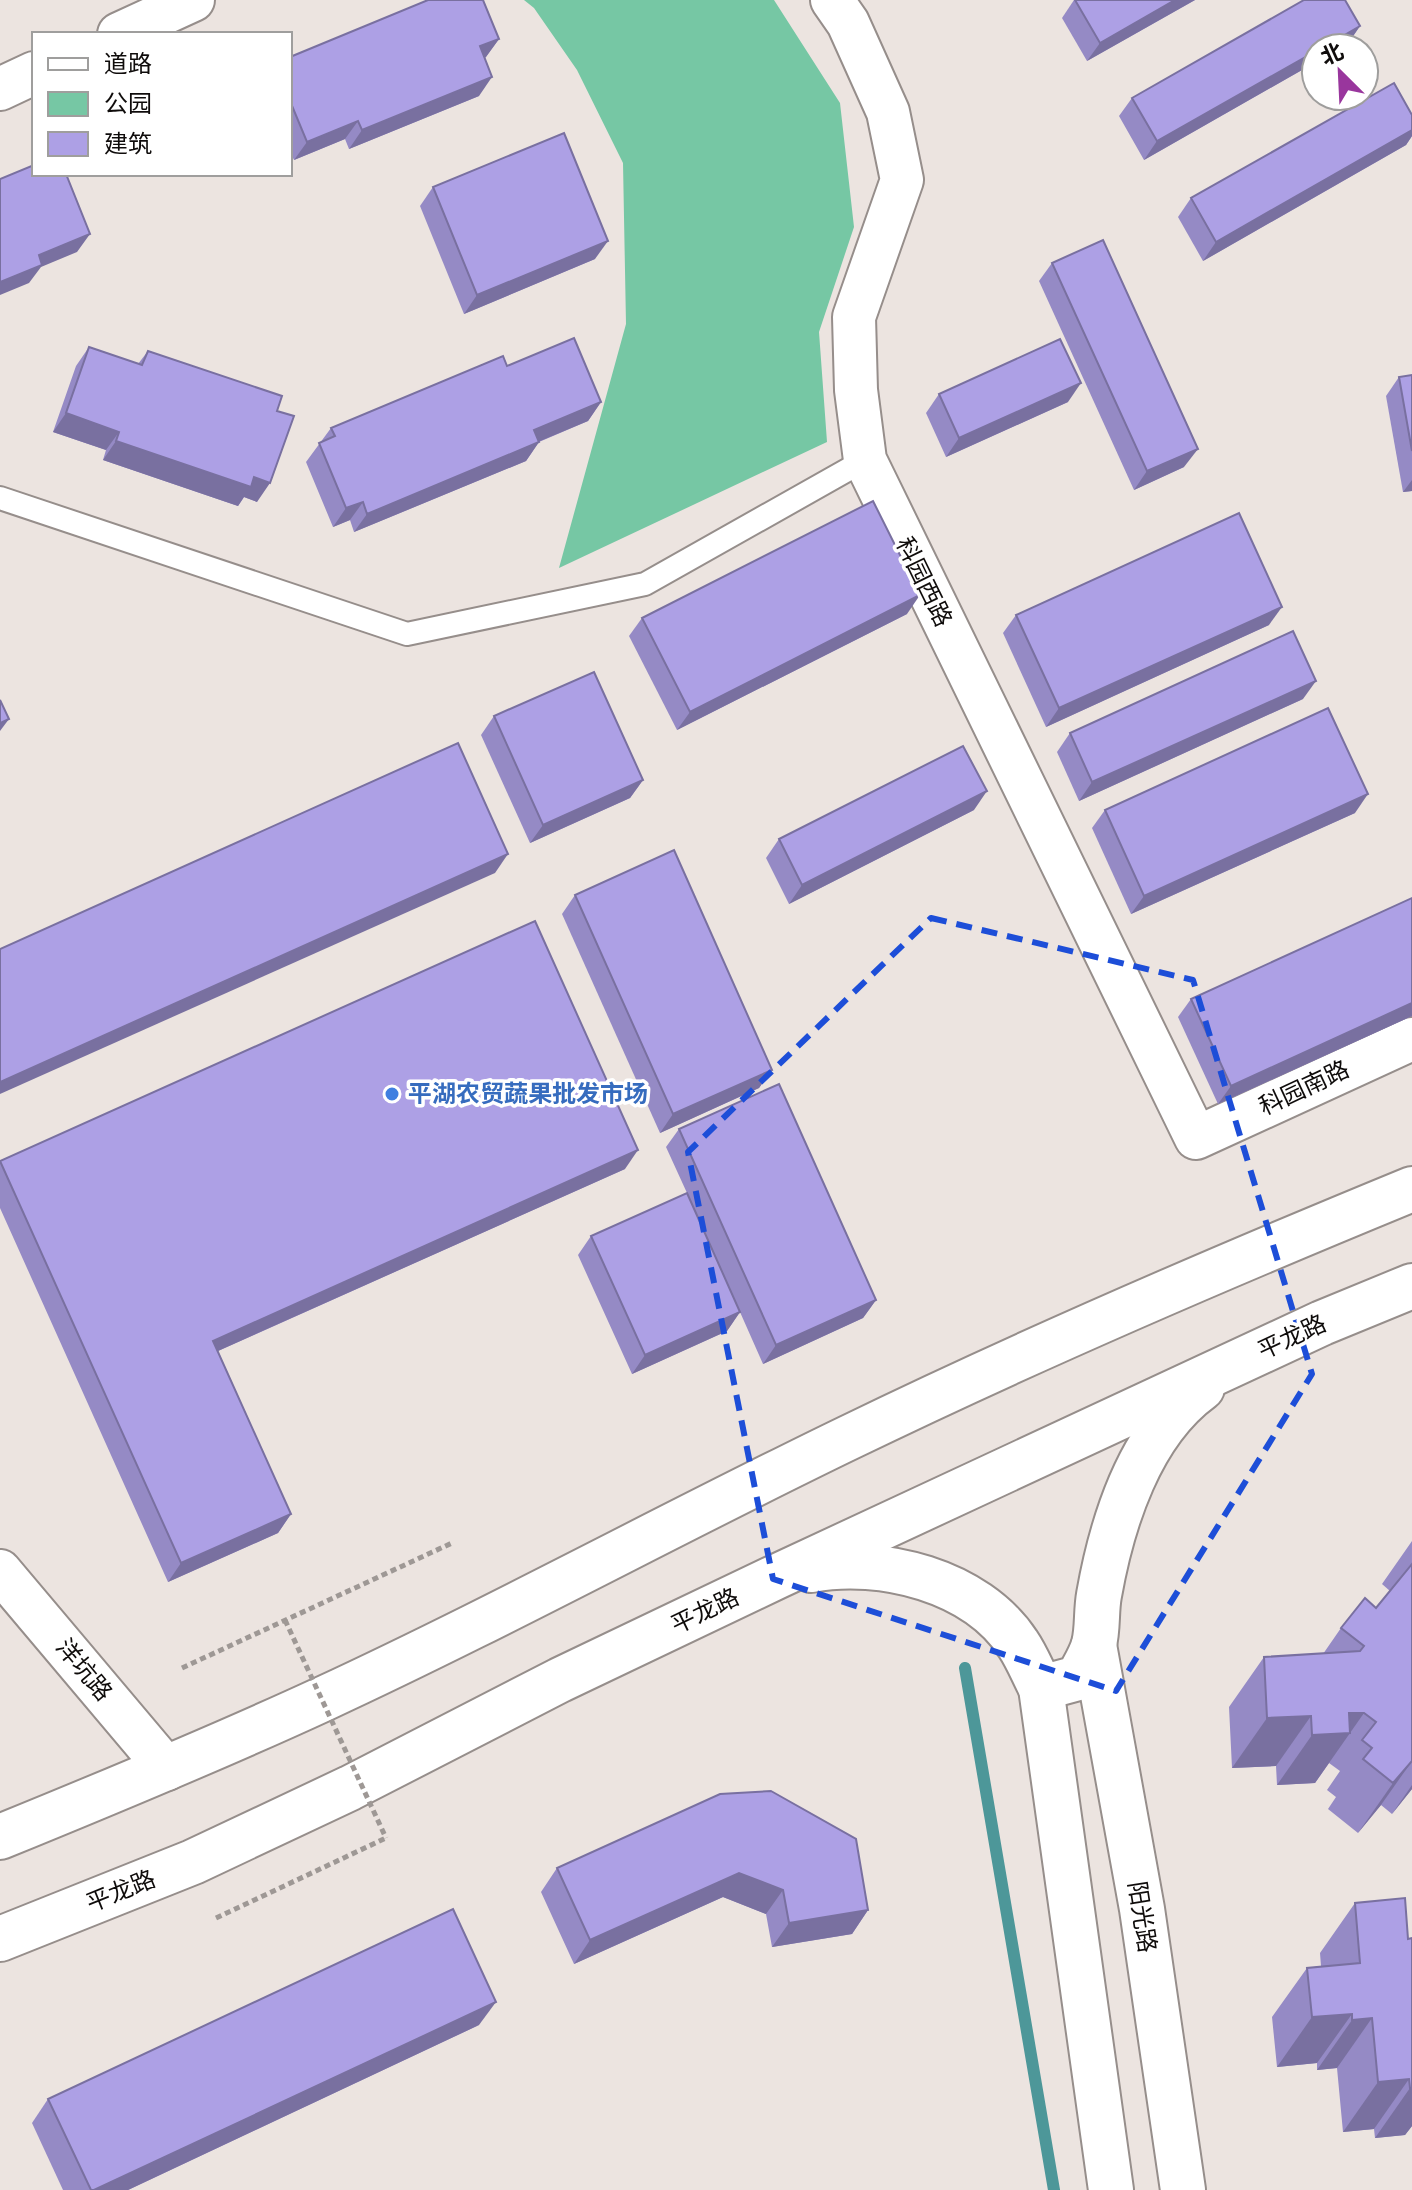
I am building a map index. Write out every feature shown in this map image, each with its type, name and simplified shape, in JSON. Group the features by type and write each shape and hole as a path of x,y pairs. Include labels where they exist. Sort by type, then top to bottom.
{"main road":[{"path":"0,1837 167,1769 325,1698 846,1439 1039,1347 1412,1189"},
{"name":"平龙路","path":"0,1939 208,1855 350,1788 560,1680 778,1576 1322,1323 1412,1286"},
{"path":"1041,1688 1078,1678 1094,1645 1098,1597 1109,1551 1143,1460 1166,1423 1197,1392 1236,1363"},
{"path":"778,1576 825,1567 869,1567 917,1576 954,1590 988,1612 1017,1642 1041,1688 1111,2190"},
{"name":"阳光路","path":"1094,1645 1142,1909 1183,2190"}],"street":[{"path":"123,32 193,0"},
{"name":"科园西路","path":"832,0 848,23 888,112 902,180 854,317 856,390 865,460 1196,1138"},
{"path":"0,89 32,74"},
{"name":"科园南路","path":"1196,1138 1412,1039"},
{"name":"洋坑路","path":"0,1571 167,1769"}],"lane":[{"path":"0,498 407,634 645,584 865,460"}],"path":[{"path":"182,1668 452,1543"},
{"path":"216,1918 386,1838 285,1620"}],"highlighted area":[{"path":"931,918 1193,980 1312,1374 1116,1691 773,1579 688,1152"}],"green space":[{"path":"524,0 774,0 840,103 854,227 819,332 827,442 559,568 626,324 623,163 577,70 534,8"}],"building":[{"path":"428,0 483,0 499,39 480,46 492,77 362,130 358,121 307,142 292,106 292,56"},
{"path":"1075,0 1175,0 1100,43"},
{"path":"1304,0 1345,0 1360,26 1350,32 1300,32 1300,60 1157,141 1132,98"},
{"path":"1394,83 1412,115 1412,130 1216,242 1191,198 1343,112 1380,112 1380,91"},
{"path":"564,133 608,241 477,295 433,187"},
{"path":"32,166 32,176 67,176 90,234 39,255 42,265 0,282 0,179"},
{"path":"1103,240 1198,449 1147,471 1052,263"},
{"path":"574,338 601,402 534,430 539,442 367,514 363,502 346,508 319,443 335,436 331,428 503,356 507,366"},
{"path":"1060,339 1081,383 959,438 939,394"},
{"path":"89,347 142,365 148,351 282,396 277,411 294,416 270,483 254,477 251,487 116,441 119,432 66,413"},
{"path":"1412,375 1412,451 1399,377"},
{"path":"873,501 920,595 690,712 642,618"},
{"path":"1239,513 1282,607 1059,708 1016,615"},
{"path":"1293,631 1316,681 1092,782 1070,733"},
{"path":"594,672 643,780 543,825 494,716"},
{"path":"0,700 9,719 0,723"},
{"path":"1328,708 1368,794 1144,896 1105,810"},
{"path":"458,743 508,854 0,1082 0,949"},
{"path":"963,746 987,791 802,885 779,839"},
{"path":"674,850 772,1070 673,1114 575,895"},
{"path":"1412,898 1412,1003 1231,1086 1191,999"},
{"path":"535,921 638,1150 213,1341 291,1514 181,1563 0,1161"},
{"path":"779,1084 876,1300 776,1345 679,1129"},
{"path":"687,1193 740,1312 645,1355 591,1236"},
{"path":"1412,1564 1412,1761 1393,1783 1363,1759 1372,1748 1362,1740 1376,1722 1364,1713 1349,1713 1350,1733 1312,1735 1311,1716 1267,1718 1264,1657 1360,1651 1364,1646 1341,1628 1365,1598 1376,1608"},
{"path":"771,1791 856,1839 868,1910 789,1923 783,1890 739,1873 590,1940 557,1868 720,1794"},
{"path":"1405,1898 1408,1939 1412,1938 1412,2088 1409,2079 1378,2082 1372,2018 1352,2020 1352,2014 1312,2017 1307,1968 1360,1963 1355,1903"},
{"path":"453,1909 496,2002 91,2190 48,2099"}],"waterway":[{"path":"965,1668 1054,2190"}],"place":[{"name":"平湖农贸蔬果批发市场","path":"392,1094"}]}
